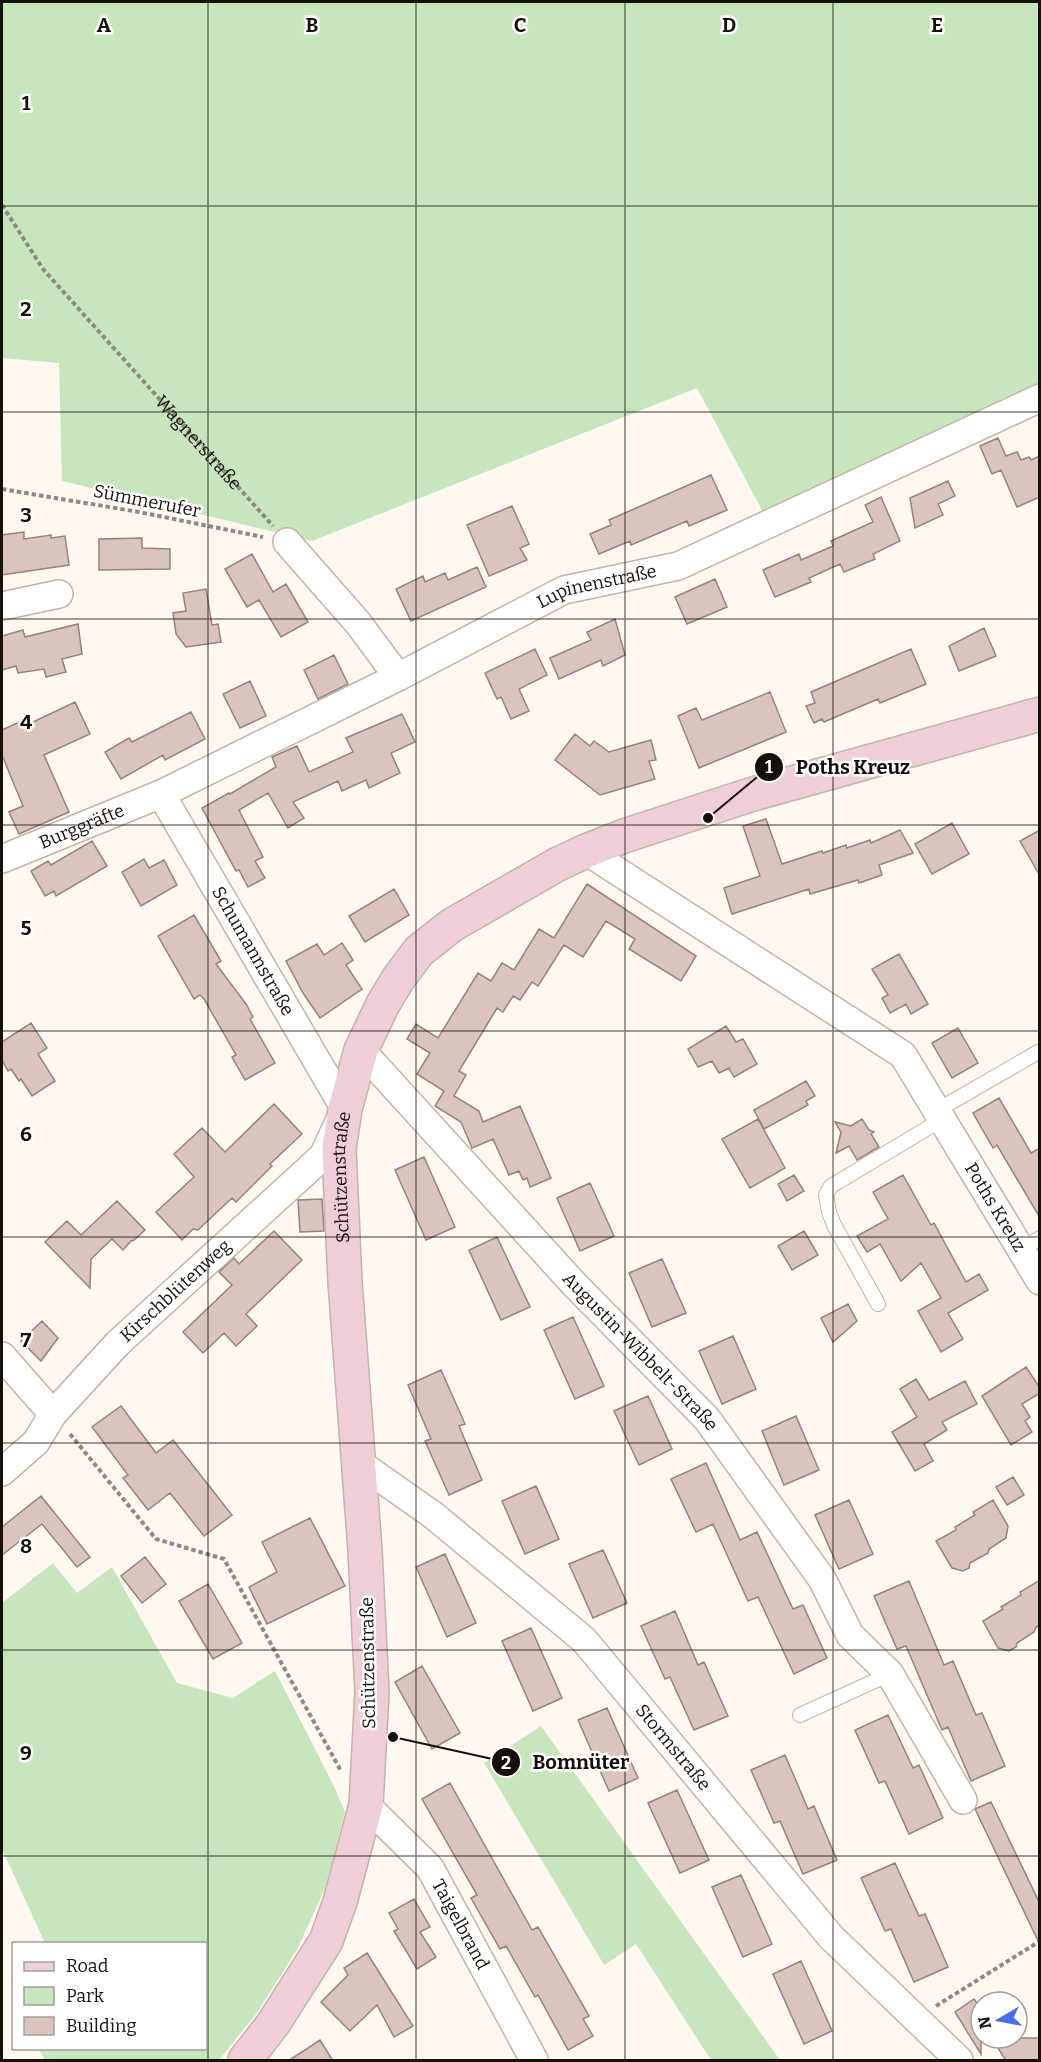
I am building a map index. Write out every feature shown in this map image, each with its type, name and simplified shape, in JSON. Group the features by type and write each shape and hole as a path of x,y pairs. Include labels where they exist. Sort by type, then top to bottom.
{"street":[{"name":"Lupinenstraße","path":"161,794 398,677 564,590 678,566 1040,398"},
{"path":"287,542 358,623 398,677"},
{"path":"2,606 59,594"},
{"name":"Schützenstraße","path":"245,2061 273,2024 326,1941 340,1902 366,1805 372,1692 359,1463 345,1282 339,1149 345,1109 360,1050 388,996 419,951 452,925 558,864 586,851 624,836 753,794 1040,714"},
{"name":"Burggräfte","path":"2,859 161,794"},
{"name":"Schumannstraße","path":"161,794 345,1109"},
{"name":"Poths Kreuz","path":"586,851 903,1055 938,1115 1030,1244 1040,1281"},
{"name":"Augustin-Wibbelt-Straße","path":"360,1050 574,1284 706,1419 822,1579 850,1635 890,1674 963,1800"},
{"name":"Kirschblütenweg","path":"2,1472 36,1442 53,1414 118,1343 323,1156 345,1109"},
{"path":"2,1356 53,1414"},
{"name":"Stormstraße","path":"359,1463 433,1515 584,1640 831,1937 959,2061"},
{"name":"Taigelbrand","path":"366,1805 430,1868 534,2061"}],"lane":[{"path":"878,1304 828,1212 826,1195 831,1186 1040,1051"},
{"path":"800,1715 890,1674"}],"path":[{"name":"Wagnerstraße","path":"2,205 43,269 287,542"},
{"name":"Sümmerufer","path":"2,489 139,512 287,542"},
{"path":"53,1414 156,1539 224,1559 348,1785 366,1805"},
{"path":"915,2020 1040,1941"}],"green space":[{"path":"2,2 1039,2 1039,383 763,512 697,388 312,541 62,481 59,363 2,358"},
{"path":"53,1563 77,1593 112,1567 177,1683 233,1698 275,1671 333,1784 345,1812 326,1886 298,1948 257,2013 219,2060 45,2060 40,2050 207,2050 207,1942 45,1942 2,1849 2,1603"},
{"path":"541,1726 780,2060 711,2060 636,1944 604,1965 484,1763"}],"building":[{"path":"998,438 1006,456 1017,452 1021,460 1029,457 1031,460 1040,456 1040,497 1017,507 1001,470 992,474 980,446"},
{"path":"711,475 727,510 689,526 687,521 631,545 630,541 599,554 590,534 611,525 609,520"},
{"path":"948,481 955,496 938,504 943,515 915,528 910,498"},
{"path":"881,497 900,541 873,554 875,559 844,572 840,564 809,578 811,582 775,597 763,570 799,554 801,560 833,546 831,541 873,522 865,505"},
{"path":"512,506 529,544 520,548 527,560 489,576 467,525"},
{"path":"24,532 24,539 51,535 51,538 65,536 69,565 2,575 2,535"},
{"path":"142,538 142,548 170,549 170,569 99,570 99,539"},
{"path":"252,554 273,592 286,584 308,622 281,637 259,600 247,607 225,569"},
{"path":"477,567 486,587 411,621 396,589 423,576 425,582 445,573 448,580"},
{"path":"715,579 727,607 687,624 675,597"},
{"path":"206,589 212,625 218,624 221,642 186,647 176,634 173,613 186,611 183,593"},
{"path":"615,619 625,655 603,666 601,660 559,679 550,658 591,640 587,632"},
{"path":"78,624 82,654 62,659 66,672 46,677 44,669 18,673 16,666 2,670 2,636 23,630 25,637"},
{"path":"984,628 996,656 959,671 949,646"},
{"path":"535,649 547,675 519,689 529,711 511,719 501,697 497,699 485,673"},
{"path":"911,649 926,684 880,703 878,699 824,722 822,719 814,723 806,706 815,703 811,692"},
{"path":"334,655 348,684 318,699 304,670"},
{"path":"250,681 266,716 240,728 223,694"},
{"path":"770,692 786,732 699,768 678,716 696,708 702,720"},
{"path":"75,702 90,734 44,755 69,812 19,834 9,812 23,806 2,755 2,730 28,718 31,723"},
{"path":"191,712 205,739 165,760 163,755 121,779 105,752 129,738 132,742"},
{"path":"402,714 415,742 391,753 400,773 369,788 366,780 342,791 338,781 293,802 304,818 288,828 268,793 239,810 263,857 255,861 265,878 248,887 239,870 236,871 202,808 276,767 272,757 297,746 309,772 353,752 346,738"},
{"path":"575,734 590,746 594,741 609,752 651,740 656,760 649,761 655,779 600,795 555,760"},
{"path":"766,819 782,864 846,845 847,848 870,840 871,843 900,830 913,853 879,865 882,875 859,883 858,880 810,894 809,889 732,914 724,888 760,876 743,826"},
{"path":"952,823 969,854 932,874 915,844"},
{"path":"1040,830 1040,876 1020,841"},
{"path":"92,841 107,866 56,896 54,891 45,896 31,871 48,861 51,865"},
{"path":"144,859 149,868 164,860 177,885 141,906 122,872"},
{"path":"587,884 696,956 681,981 629,949 635,939 606,921 583,957 564,945 538,986 532,982 520,1000 513,996 503,1012 497,1008 459,1071 466,1075 454,1096 479,1111 483,1122 520,1106 551,1178 530,1187 527,1178 523,1180 519,1171 509,1175 493,1139 472,1148 461,1122 435,1106 444,1091 417,1074 430,1053 407,1039 416,1024 438,1038 478,973 491,981 502,963 514,970 539,929 554,938"},
{"path":"394,889 409,915 365,942 349,916"},
{"path":"194,915 221,961 216,964 246,1004 253,1017 250,1019 275,1063 245,1080 232,1057 236,1055 204,999 200,995 194,999 158,936"},
{"path":"342,943 353,960 346,965 362,989 320,1018 286,961 317,944 324,955"},
{"path":"899,954 928,1004 911,1014 906,1004 890,1013 882,998 888,995 872,969"},
{"path":"31,1023 47,1048 38,1054 55,1081 32,1096 21,1079 19,1081 11,1069 8,1071 2,1060 2,1042"},
{"path":"726,1026 736,1042 743,1039 757,1064 734,1077 729,1068 719,1073 712,1061 698,1067 688,1049"},
{"path":"958,1028 978,1063 952,1078 932,1043"},
{"path":"806,1081 815,1096 806,1101 808,1105 764,1129 754,1110"},
{"path":"999,1098 1031,1153 1040,1148 1040,1218 997,1145 993,1148 973,1113"},
{"path":"274,1104 302,1134 270,1164 272,1166 236,1202 232,1198 198,1230 193,1229 182,1240 156,1212 194,1177 174,1154 202,1128 225,1152"},
{"path":"758,1119 785,1168 750,1188 722,1139"},
{"path":"862,1119 869,1130 874,1132 871,1134 879,1147 857,1160 849,1146 836,1153 841,1132 835,1122 851,1126"},
{"path":"424,1157 455,1227 426,1240 395,1170"},
{"path":"794,1175 804,1191 787,1201 778,1184"},
{"path":"903,1175 931,1225 934,1223 966,1282 979,1274 988,1290 948,1313 963,1339 941,1352 918,1311 941,1298 921,1263 901,1281 880,1244 867,1252 857,1236 888,1219 873,1192"},
{"path":"590,1183 614,1236 580,1251 557,1198"},
{"path":"322,1199 324,1231 300,1232 298,1200"},
{"path":"117,1201 145,1230 123,1250 112,1239 91,1259 90,1288 45,1242 67,1221 81,1235"},
{"path":"274,1231 302,1260 246,1314 257,1326 236,1346 224,1333 203,1353 183,1332 232,1285 219,1272 234,1258 239,1264"},
{"path":"804,1231 818,1255 792,1270 778,1246"},
{"path":"497,1237 530,1307 501,1320 469,1250"},
{"path":"662,1259 686,1313 652,1327 629,1273"},
{"path":"848,1304 857,1321 833,1342 821,1318"},
{"path":"573,1317 604,1386 575,1399 544,1330"},
{"path":"42,1321 58,1338 41,1361 21,1341"},
{"path":"733,1336 756,1389 722,1404 699,1351"},
{"path":"1026,1367 1040,1388 1040,1393 1022,1404 1030,1417 1025,1421 1032,1432 1011,1445 982,1396"},
{"path":"441,1370 465,1424 459,1426 482,1480 449,1495 425,1441 431,1439 408,1385"},
{"path":"916,1379 929,1400 965,1381 977,1404 942,1422 947,1430 924,1444 933,1461 915,1471 892,1432 917,1417 900,1389"},
{"path":"648,1396 672,1449 639,1465 614,1411"},
{"path":"121,1406 156,1453 173,1440 232,1515 204,1536 170,1493 148,1510 123,1478 128,1475 92,1427"},
{"path":"796,1416 819,1470 784,1485 762,1431"},
{"path":"706,1463 740,1540 757,1532 793,1609 803,1605 827,1658 794,1674 758,1597 748,1601 713,1524 696,1532 671,1479"},
{"path":"1013,1477 1024,1495 1007,1505 996,1487"},
{"path":"536,1486 559,1539 525,1554 502,1501"},
{"path":"41,1496 90,1557 77,1567 42,1524 2,1555 2,1527"},
{"path":"849,1500 873,1554 839,1569 815,1515"},
{"path":"993,1500 1008,1526 1006,1538 989,1549 988,1553 970,1563 969,1568 963,1571 952,1568 936,1541 956,1530 955,1527 975,1515 973,1512"},
{"path":"310,1518 345,1586 267,1624 249,1587 277,1572 262,1542"},
{"path":"603,1550 627,1603 593,1618 569,1564"},
{"path":"445,1554 476,1623 447,1637 416,1567"},
{"path":"145,1557 166,1584 142,1603 121,1576"},
{"path":"1040,1580 1040,1628 1036,1627 1034,1632 1009,1651 998,1648 983,1621 1021,1595 1020,1592"},
{"path":"909,1581 944,1665 953,1661 976,1715 982,1713 1005,1766 971,1781 948,1727 942,1730 906,1646 897,1649 874,1596"},
{"path":"208,1584 242,1643 213,1659 179,1601"},
{"path":"675,1611 698,1665 704,1662 728,1716 694,1730 670,1677 665,1679 641,1626"},
{"path":"531,1628 562,1698 533,1711 502,1641"},
{"path":"422,1666 460,1733 432,1749 395,1682"},
{"path":"607,1708 638,1778 609,1791 578,1720"},
{"path":"888,1715 913,1768 919,1765 943,1818 909,1834 885,1781 879,1783 855,1730"},
{"path":"785,1755 808,1809 814,1806 837,1860 803,1874 780,1821 774,1823 751,1770"},
{"path":"450,1783 532,1930 538,1927 589,2016 583,2019 593,2036 568,2050 538,1995 535,1997 506,1946 500,1949 471,1898 477,1895 422,1799"},
{"path":"677,1790 709,1860 680,1873 648,1803"},
{"path":"991,1802 1040,1904 1040,1945 975,1809"},
{"path":"895,1863 919,1916 925,1914 948,1967 914,1982 891,1929 885,1931 861,1878"},
{"path":"741,1875 772,1944 743,1957 712,1887"},
{"path":"414,1899 430,1927 420,1932 436,1957 417,1969 394,1931 398,1929 389,1913"},
{"path":"367,1953 413,2026 394,2037 377,2005 350,2031 321,2002 348,1975 344,1968"},
{"path":"801,1961 832,2031 804,2044 773,1974"},
{"path":"969,2002 969,2035 955,2012"},
{"path":"1029,2038 1040,2038 1040,2061 1006,2061 999,2050 1029,2050"},
{"path":"320,2040 333,2061 288,2061"}],"place":[{"name":"Poths Kreuz","path":"708,818"},
{"name":"Bomnüter","path":"393,1737"}]}
